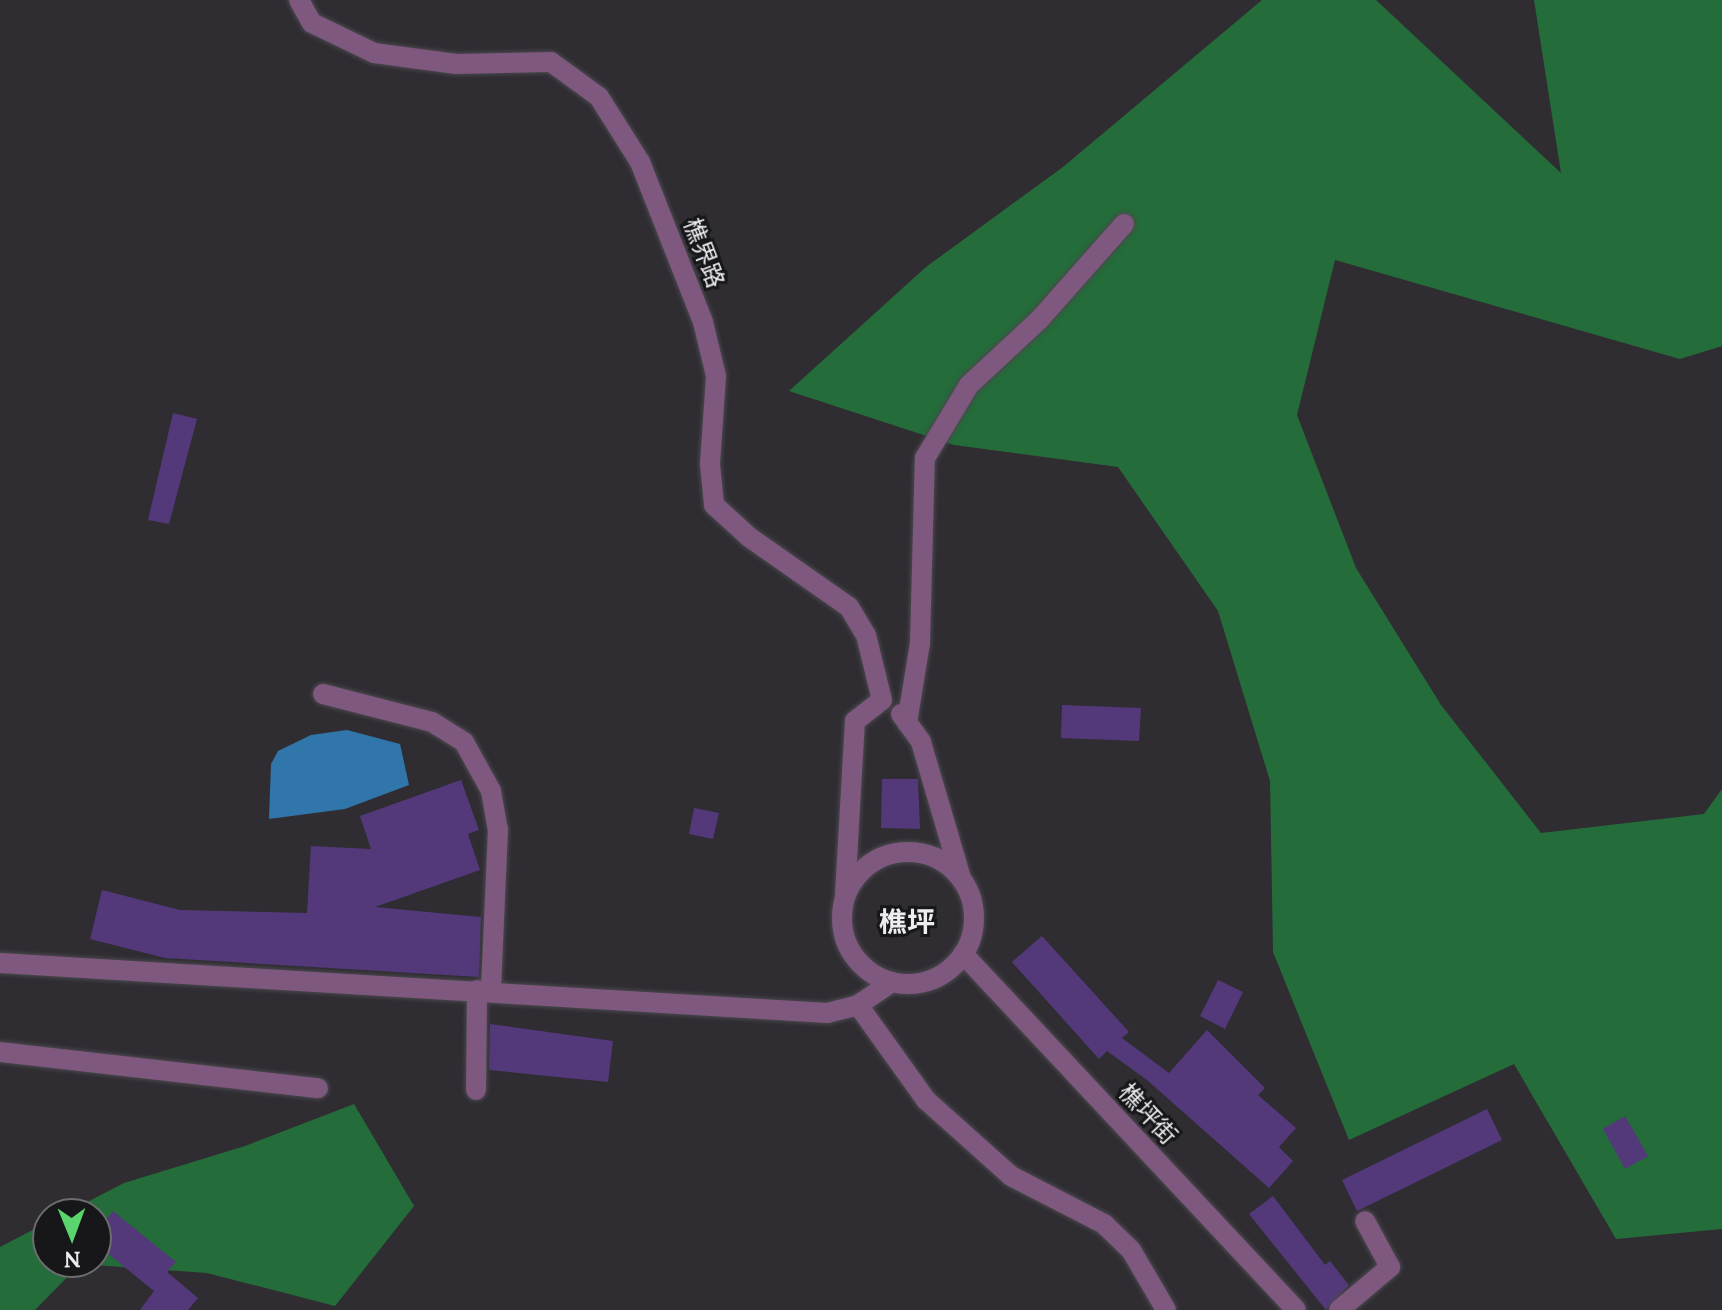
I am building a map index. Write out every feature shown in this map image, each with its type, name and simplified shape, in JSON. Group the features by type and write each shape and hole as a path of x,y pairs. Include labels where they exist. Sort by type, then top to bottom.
{"street":[{"name":"樵界路","path":"299,0 312,23 374,53 456,64 551,62 599,97 640,162 703,322 716,376 710,464 714,505 749,537 849,607 866,635 882,700"},
{"path":"907,723 920,643 925,458 969,385 1040,319 1124,224"},
{"path":"323,694 432,722 464,742 491,791 498,829 476,1090"},
{"path":"882,700 907,723 921,742 974,925 963,954 924,982 892,982 864,967 846,942 841,926 855,721 882,700"},
{"path":"845,895 863,868 891,853 938,859 962,879"},
{"name":"樵坪街","path":"963,954 1296,1310"},
{"path":"0,963 827,1013 858,1005 892,982"},
{"path":"858,1005 926,1100 1011,1176 1104,1224 1131,1250 1166,1310"},
{"path":"0,1052 318,1088"},
{"path":"1339,1310 1390,1267 1365,1221"}],"green space":[{"path":"1262,0 1376,0 1561,173 1534,0 1722,0 1722,346 1680,359 1335,260 1297,415 1356,568 1441,705 1541,833 1704,814 1722,789 1722,1229 1616,1239 1514,1064 1349,1140 1273,952 1270,781 1218,611 1118,467 954,445 789,391 926,267 1063,167"},
{"path":"354,1104 414,1206 335,1306 207,1273 112,1266 112,1198 95,1198 124,1183 245,1146"},
{"path":"32,1230 32,1278 66,1278 35,1310 0,1310 0,1247"}],"water":[{"path":"347,730 400,744 409,785 345,809 269,819 271,764 278,751 311,735"}],"building":[{"path":"173,413 197,419 169,524 148,520"},
{"path":"1062,705 1141,708 1139,741 1061,738"},
{"path":"882,779 918,779 920,829 881,828"},
{"path":"461,780 479,830 468,834 480,870 375,907 481,917 479,977 165,958 90,939 102,890 180,910 307,913 311,846 371,849 360,816"},
{"path":"694,808 719,813 713,839 689,834"},
{"path":"1042,936 1129,1032 1122,1038 1169,1073 1207,1030 1265,1088 1258,1095 1296,1128 1279,1147 1293,1161 1269,1188 1147,1080 1107,1051 1099,1059 1012,962"},
{"path":"1218,980 1243,992 1225,1029 1200,1016"},
{"path":"490,1024 613,1041 608,1082 489,1070"},
{"path":"1487,1109 1502,1140 1357,1211 1342,1180"},
{"path":"1625,1116 1648,1156 1625,1169 1603,1129"},
{"path":"1273,1196 1325,1265 1330,1261 1349,1285 1326,1310 1249,1214"},
{"path":"112,1212 176,1262 167,1272 198,1298 188,1310 140,1310 154,1291 112,1257"}],"district":[{"name":"樵坪","path":"907,922"}]}
